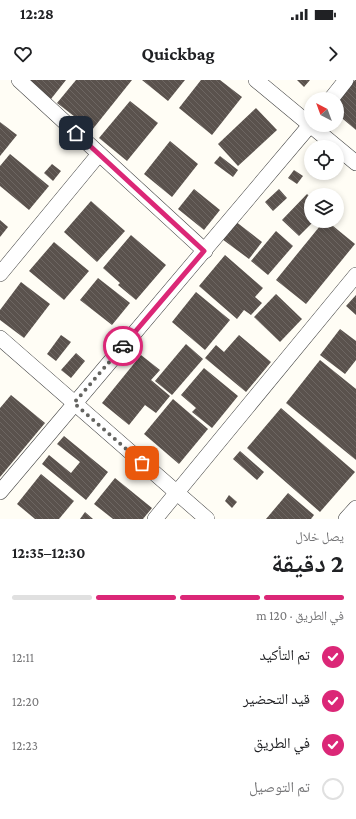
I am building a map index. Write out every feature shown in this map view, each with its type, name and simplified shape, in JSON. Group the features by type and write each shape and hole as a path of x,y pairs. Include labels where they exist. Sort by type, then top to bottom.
{"street":[{"path":"19,80 204,251"},
{"path":"256,80 304,118"},
{"path":"337,92 346,80"},
{"path":"0,492 304,132"},
{"path":"320,132 356,163"},
{"path":"0,274 99,154"},
{"path":"155,519 356,275"},
{"path":"0,338 207,519"},
{"path":"346,519 356,508"}],"building":[{"path":"27,80 66,80 51,99"},
{"path":"76,80 132,80 92,130 57,103"},
{"path":"142,80 185,80 168,101"},
{"path":"201,80 220,80 242,97 212,135 179,108"},
{"path":"297,80 310,80 304,87"},
{"path":"356,80 356,130 344,120 344,93"},
{"path":"130,101 158,123 127,161 99,138"},
{"path":"256,108 277,130 238,166 218,144"},
{"path":"0,122 17,135 0,156"},
{"path":"170,141 198,164 172,197 144,174"},
{"path":"10,154 49,186 29,210 0,186 0,166"},
{"path":"220,156 238,170 233,177 214,163"},
{"path":"52,164 61,171 53,181 44,173"},
{"path":"294,170 303,176 297,184 288,178"},
{"path":"194,189 220,210 204,230 178,209"},
{"path":"279,189 287,198 273,211 265,202"},
{"path":"304,197 304,228 307,228 299,236 282,220"},
{"path":"91,201 125,231 97,262 64,232"},
{"path":"0,220 8,227 0,237"},
{"path":"235,221 262,242 249,259 222,239"},
{"path":"318,228 336,228 355,244 306,304 276,280"},
{"path":"276,231 293,246 268,275 251,261"},
{"path":"131,235 166,265 136,300 118,285 120,283 103,268"},
{"path":"54,242 89,271 64,300 29,271"},
{"path":"225,255 263,288 255,297 262,303 251,315 244,310 237,319 199,286"},
{"path":"98,278 130,303 112,325 80,300"},
{"path":"21,282 50,304 24,338 0,320 0,310"},
{"path":"196,292 230,320 205,350 172,322"},
{"path":"276,294 302,319 280,342 254,317"},
{"path":"356,295 356,315 346,306"},
{"path":"340,329 356,341 356,360 345,374 320,355"},
{"path":"61,335 71,342 56,361 47,354"},
{"path":"239,335 271,362 246,392 205,358 216,345 224,352"},
{"path":"186,344 203,359 172,395 155,381"},
{"path":"76,353 85,361 71,378 61,370"},
{"path":"141,355 160,370 151,380 170,396 156,413 145,405 129,425 102,403"},
{"path":"320,360 356,389 356,460 286,403"},
{"path":"204,368 238,396 212,428 192,412 196,408 181,395"},
{"path":"11,395 45,423 0,477 0,408"},
{"path":"173,399 208,429 179,464 144,434"},
{"path":"281,408 355,472 320,512 247,448"},
{"path":"64,436 108,472 86,500 42,464 49,455 71,473 80,462 57,444"},
{"path":"240,451 264,472 257,480 233,459"},
{"path":"41,474 74,501 59,519 35,519 17,504"},
{"path":"115,478 152,508 143,519 113,519 94,504"},
{"path":"288,493 314,515 311,519 266,519"},
{"path":"229,495 237,502 232,508 225,501"},
{"path":"85,512 93,519 80,519"}],"way so far":[{"path":"123,346 74,403 142,463"}],"route":[{"path":"76,133 204,251 123,346"}]}
